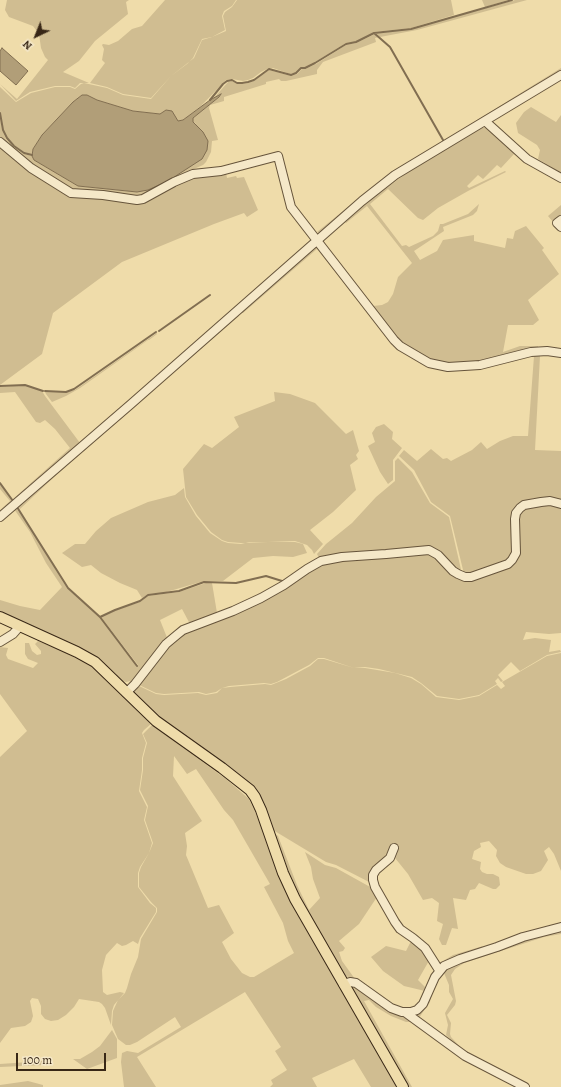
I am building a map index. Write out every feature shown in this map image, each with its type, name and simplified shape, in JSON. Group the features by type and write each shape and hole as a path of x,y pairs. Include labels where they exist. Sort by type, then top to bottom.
{"main road":[{"path":"0,617 88,657 111,676 126,693 156,721 250,790 262,810 268,831 289,887 403,1087"}],"street":[{"path":"0,517 126,409 362,201 395,175 561,75"},
{"path":"485,121 527,159 561,178"},
{"path":"0,142 31,168 71,192 137,200 143,199 174,182 193,174 221,170 278,156 291,207 394,340 412,354 429,363 448,367 470,367 493,363 531,352 547,351 561,353"},
{"path":"561,220 557,223 561,228"},
{"path":"126,693 135,684 166,644 183,630 233,611 261,598 284,585 315,564 342,557 386,554 422,549 429,550 438,555 453,571 458,574 465,577 471,577 508,564 512,560 516,553 515,519 516,513 520,508 524,505 550,501 561,504"},
{"path":"0,642 13,634 20,626"},
{"path":"394,848 390,858 376,870 373,875 375,887 394,922 400,929 425,948 440,970"},
{"path":"406,1013 414,1011 423,1004 435,977 440,970 450,962 523,937 561,927"},
{"path":"343,984 350,982 356,983 386,1004 406,1013 465,1056 525,1087"}],"shaded area":[{"path":"7,0 129,0 126,2 128,14 95,41 79,61 63,72 89,83 80,83 75,88 70,86 55,86 30,92 16,101 0,84 17,99 48,60 41,48 39,34 33,26 9,17 5,10"},
{"path":"165,0 236,0 232,6 224,11 222,16 225,30 212,37 202,39 193,58 171,76 151,98 123,94 107,87 90,83 105,63 102,60 104,49 102,45 109,45 118,41 132,29 142,26"},
{"path":"237,0 451,0 454,15 411,28 374,32 355,42 346,43 315,62 301,68 295,73 290,74 273,68 267,69 248,80 226,80 201,106 183,120 177,121 173,115 166,110 160,114 133,111 97,100 87,95 82,95 73,102 42,135 33,149 32,155 24,153 7,138 3,130 0,111 0,87 16,102 31,93 55,87 70,87 75,89 84,83 107,88 123,95 151,99 171,76 194,58 202,40 226,31 223,16"},
{"path":"482,0 508,0 485,7"},
{"path":"515,0 527,0 417,30 380,37 376,33 411,29"},
{"path":"375,34 379,37 375,38 376,42 323,62 317,70 317,74 286,81 281,81 279,79 266,82 266,84 224,97 224,101 210,105 209,108 218,140 212,141 211,152 206,162 143,197 73,190 30,165 0,139 0,116 2,130 6,139 14,147 24,154 32,156 34,160 78,186 137,192 196,124 193,122 193,118 219,97 221,94 213,99 228,82 232,81 237,84 248,83 254,81 269,70 291,76 297,74 302,69 316,64 346,45 356,43"},
{"path":"2,48 28,71 16,85 0,71 0,51"},
{"path":"561,68 561,71 418,159 416,158"},
{"path":"221,94 193,118 193,122 203,132 208,141 207,150 202,159 168,181 148,190 137,192 78,186 34,160 32,156 33,149 42,135 73,102 82,95 87,95 97,100 133,111 160,114 166,110 172,111 178,121 183,120 210,100"},
{"path":"531,107 556,122 561,115 561,173 538,159 540,150 537,145 518,133 516,123 524,112"},
{"path":"482,128 487,128 561,180 561,183 529,165 514,154 501,168 497,165 483,179 478,175 467,186 469,188 505,171 506,172 438,208 423,220 418,218 388,189 370,204 402,246 406,245 409,247 433,236 438,231 440,224 468,214 479,204 477,211 473,215 443,227 444,231 414,251 420,260 437,251 443,240 474,235 474,241 505,248 507,238 513,239 515,231 526,226 544,248 542,250 559,274 528,300 539,320 533,325 508,325 503,352 520,346 538,346 538,348 516,351 480,361 452,364 436,361 411,352 393,334 373,306 382,305 388,302 393,294 398,277 412,263 367,206 346,223 345,222 374,197 407,173 450,145"},
{"path":"0,144 63,190 138,201 184,179 226,173 227,178 236,176 237,178 244,177 258,210 247,217 244,213 214,224 122,262 53,313 42,354 0,385"},
{"path":"358,199 359,201 319,233 317,232"},
{"path":"561,205 561,216 553,222 548,216"},
{"path":"316,247 361,301 359,302 317,249 243,313 241,313"},
{"path":"237,315 239,316 112,426 111,425"},
{"path":"157,333 80,388 66,396 52,402 46,394 45,392 66,392 75,390"},
{"path":"534,356 540,356 535,450 561,451 561,501 534,498 522,502 516,508 514,548 511,556 505,562 471,574 464,574 450,516 431,502 414,470 399,456 404,450 417,461 431,449 443,459 447,458 451,461 472,450 481,442 487,449 500,441 513,436 528,436"},
{"path":"25,385 42,391 80,443 0,514 0,510 10,501 0,489 0,484 13,501 13,499 70,448 55,429 45,420 40,423 36,422 15,392 0,393 0,387"},
{"path":"274,392 290,394 315,403 346,434 353,430 359,451 356,455 358,459 350,465 356,490 333,512 310,530 323,544 314,554 307,545 295,541 241,543 222,540 211,532 197,515 186,497 183,469 204,444 212,448 239,427 234,417 275,401"},
{"path":"384,424 393,432 392,439 402,448 393,460 393,480 388,484 380,472 368,446 375,442 372,433 376,427"},
{"path":"109,426 110,428 20,509 18,506"},
{"path":"398,458 412,472 430,503 449,517 462,574 435,551 319,558 317,554 326,544 352,523 376,497 395,481 395,461"},
{"path":"184,488 185,497 196,516 210,533 222,541 241,544 249,542 295,542 303,544 307,553 293,557 273,556 253,558 223,581 204,581 163,593 148,594 142,598 137,590 101,573 91,565 82,567 62,553 75,544 85,544 96,531 111,518 148,502 175,495"},
{"path":"543,503 561,507 561,633 549,634 526,632 523,640 535,638 551,640 549,652 560,650 561,652 547,655 520,671 511,662 498,675 503,681 501,682 498,678 495,681 497,684 479,695 459,699 437,696 412,677 379,669 365,667 354,668 324,658 318,658 309,665 271,684 264,683 229,686 216,692 206,694 199,692 156,693 137,684 179,636 309,570 330,562 427,550 460,579 512,563 517,519 520,511"},
{"path":"16,508 27,523 67,588 100,617 137,666 138,665 101,617 140,602 148,596 179,592 206,583 212,583 217,613 190,624 182,609 160,620 168,640 136,678 126,682 119,680 0,616 0,600 40,610 62,587 46,563 30,532 14,509"},
{"path":"38,641 60,650 92,667 151,724 142,733 146,743 142,758 139,791 147,807 144,820 152,843 149,853 138,873 138,887 150,903 156,908 156,912 138,944 133,941 122,946 117,943 106,955 102,970 103,992 107,995 120,992 124,993 114,1005 111,1025 105,1008 99,1002 79,999 66,1015 58,1020 51,1021 45,1019 41,1014 41,1006 38,999 32,998 30,1001 33,1016 31,1022 25,1026 11,1028 0,1043 0,757 27,731 0,694 0,647 8,648 6,655 8,659 33,668 38,663 28,659 25,654 25,643 29,643 32,651 37,655 41,654 41,651 35,644"},
{"path":"561,653 561,871 554,854 549,847 544,851 548,860 541,871 533,874 526,874 506,867 500,863 496,856 497,850 489,841 480,843 481,847 474,851 472,859 481,862 480,869 482,872 499,877 500,885 496,889 493,889 479,883 475,889 470,890 466,900 453,898 458,929 452,928 446,945 442,945 439,939 443,924 437,921 439,903 432,898 423,900 408,874 395,858 398,849 395,846 390,847 371,883 336,865 326,862 273,830 264,804 256,789 153,713 134,694 137,685 156,694 198,693 206,695 217,693 222,688 265,684 271,685 310,666 318,659 324,659 354,668 365,668 395,673 411,678 421,684 436,697 459,700 479,696 497,685 501,689 505,686 502,682 547,656"},
{"path":"152,725 226,779 249,799 262,827 274,863 293,907 398,1087 371,1087 354,1059 312,1078 317,1087 270,1087 273,1084 271,1080 287,1070 275,1051 281,1047 245,992 137,1057 156,1087 124,1087 121,1062 122,1053 127,1051 138,1053 181,1027 175,1017 137,1042 126,1045 118,1039 112,1025 113,1011 118,1000 125,993 127,988 138,957 141,939 157,912 157,908 139,887 139,873 153,843 145,820 148,806 140,790 143,758 147,743 143,734","holes":["174,756 187,774 196,769 224,810 233,820 270,884 264,887 283,923 288,941 294,953 254,977 250,977 242,973 231,959 222,942 234,933 219,905 208,908 186,855 187,846 185,833 202,821 173,776"]},
{"path":"275,834 278,836 297,885 309,910 320,898 305,852 325,865 336,868 372,888 377,897 359,924 339,941 345,948 343,951 339,952 342,961 355,979 345,976 304,905 287,867"},
{"path":"561,930 561,934 544,937 464,963 455,969 451,975 456,1001 455,1005 447,1015 451,1023 451,1037 464,1051 481,1060 482,1063 450,1043 450,1039 446,1035 448,1025 445,1013 453,999 449,992 449,985 444,973 441,973 439,976 430,1002 419,1018 415,1015 422,1011 426,1005 437,976 446,967 537,935"},
{"path":"412,939 430,959 418,980 426,988 425,991 404,986 383,971 371,957 386,946 406,951"},
{"path":"483,946 480,949 438,964 453,955"},
{"path":"356,986 409,1017 413,1022 406,1022 391,1016 376,1007 369,1000 364,1001 412,1087 408,1087 352,989"},
{"path":"112,1030 117,1039 117,1058 87,1069 73,1059 80,1059 92,1052 100,1046"},
{"path":"43,1061 44,1065 0,1067 0,1064"},
{"path":"28,1081 43,1085 43,1087 0,1087 0,1085"}],"waterway":[{"path":"210,100 227,81 232,80 237,83 248,82 254,80 269,69 291,75 296,73 301,68 305,68 315,63 346,44 356,42 374,33 411,29 512,0"},
{"path":"374,33 390,47 443,140"},
{"path":"0,113 3,130 7,138 14,146 24,153 32,155"},
{"path":"159,331 210,295"},
{"path":"45,391 66,392 74,389 156,332"},
{"path":"0,386 25,385 43,391"},
{"path":"0,483 13,501"},
{"path":"17,507 68,588 100,617 137,666"},
{"path":"100,617 140,601 148,595 179,591 204,582 236,583 266,576 282,581"}]}
